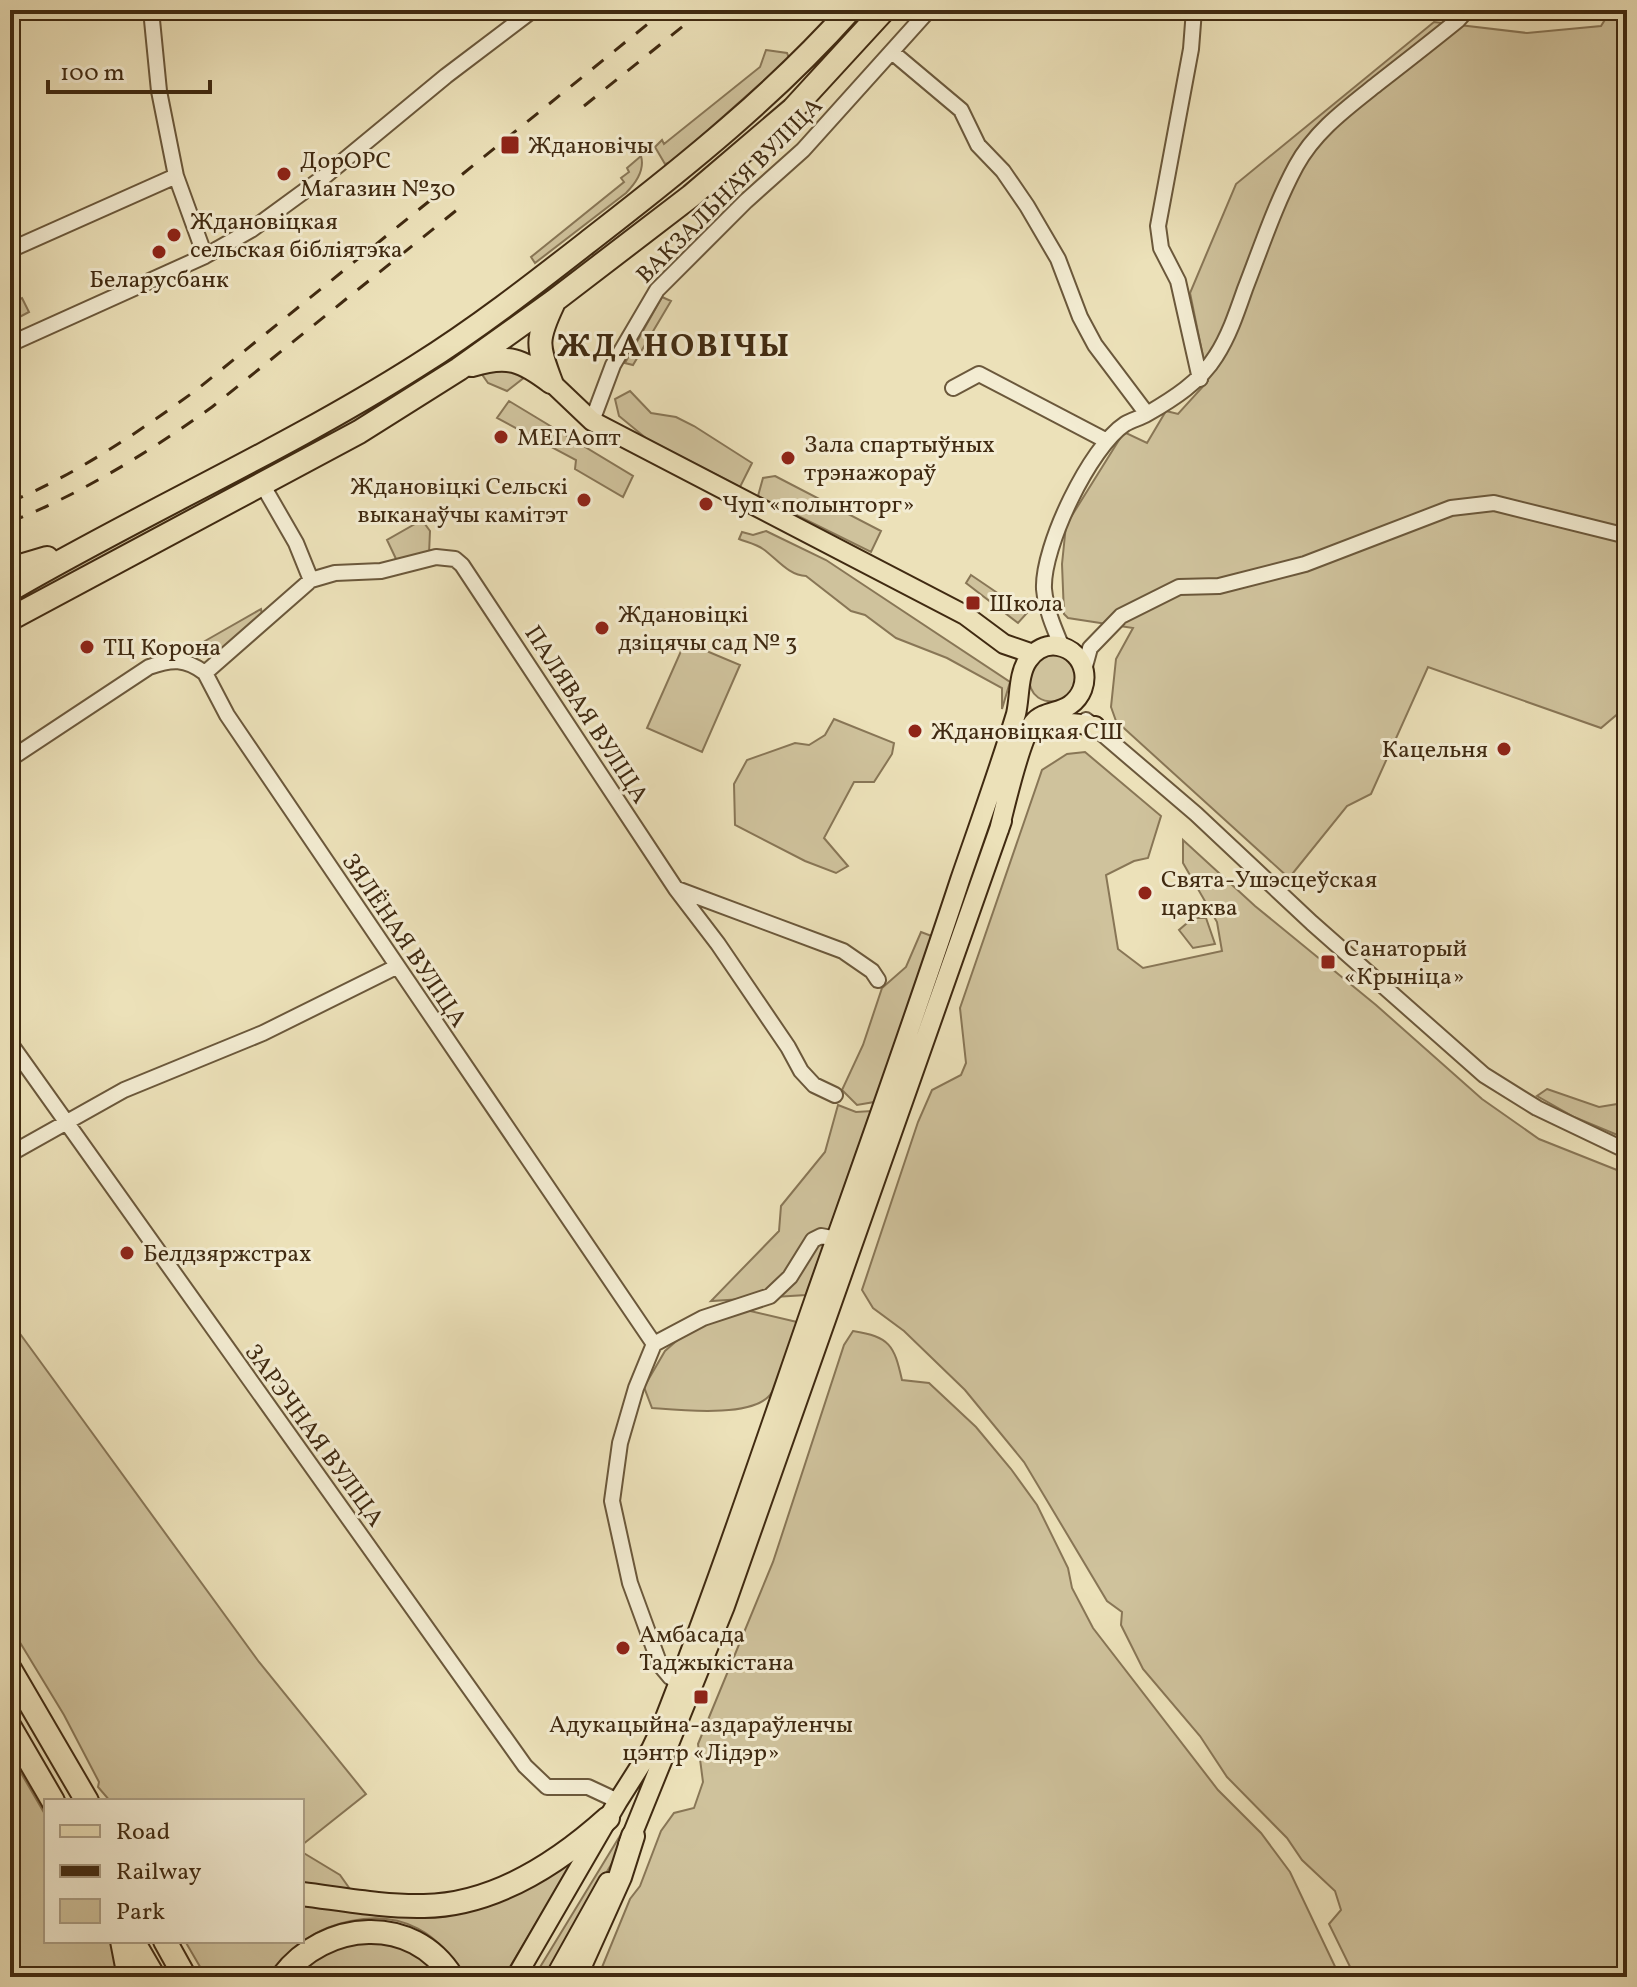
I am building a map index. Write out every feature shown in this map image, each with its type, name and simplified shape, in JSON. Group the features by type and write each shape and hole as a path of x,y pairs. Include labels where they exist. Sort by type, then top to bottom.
{"highway":[{"path":"10,590 323,421 417,367 478,326 706,148 797,66 850,10"},
{"path":"10,619 359,432 459,369 691,196 793,109 884,10"},
{"path":"551,382 539,347 539,335 554,301"},
{"path":"459,369 495,358 507,359 532,368 551,382"},
{"path":"10,569 94,543"},
{"path":"10,1669 86,1799"},
{"path":"10,1727 52,1799"},
{"path":"57,1745 82,1768 102,1799"},
{"path":"304,1894 423,1906 475,1898 510,1884 559,1858 613,1810"},
{"path":"575,1977 620,1877 635,1831"},
{"path":"282,1977 300,1958 330,1939 363,1931 380,1931 411,1939 436,1957 452,1977"},
{"path":"122,1943 129,1977"},
{"path":"134,1943 154,1977"},
{"path":"166,1943 185,1977"}],"main road":[{"path":"551,382 592,421 965,615 1004,644 1022,678 1025,691 1035,704 1056,711"},
{"path":"1004,644 1063,649"},
{"path":"516,1977 651,1749 679,1682 948,917 1016,712 1022,678 1063,649"},
{"path":"999,830 1033,723 1074,702 1085,684 1063,649"},
{"path":"555,1977 635,1831 675,1734 729,1593 1030,746 1042,730 1056,723 1095,726"},
{"path":"613,1810 627,1818 635,1831"}],"street":[{"path":"151,10 159,91 176,176 205,256"},
{"path":"10,344 205,256 251,230 533,10"},
{"name":"ВАКЗАЛЬНАЯ ВУЛІЦА","path":"592,421 613,365 657,290 746,201 803,150 929,10"},
{"path":"1194,10 1191,49 1158,226 1161,248 1178,281 1200,379"},
{"path":"1467,10 1332,120 1313,141 1297,163 1277,204 1224,342 1200,379 1105,440 1051,540 1044,590 1063,649 1129,610 1179,587 1219,586 1305,564 1451,508 1494,503 1627,536"},
{"path":"892,52 961,110 978,145 1003,171 1058,259 1080,317 1095,345 1147,414"},
{"path":"10,250 176,176"},
{"path":"953,388 979,374 1105,440"},
{"path":"10,759 149,667 172,659 182,660 205,673 311,580 296,543 262,484"},
{"name":"ПАЛЯВАЯ ВУЛІЦА","path":"311,580 353,571 381,571 436,557 455,559 462,565 676,889 718,944 801,1071 814,1085 835,1095"},
{"name":"ЗЯЛЁНАЯ ВУЛІЦА","path":"205,673 227,715 654,1344"},
{"path":"1081,693 1082,703 1095,726"},
{"path":"1056,711 1095,726 1484,1075 1537,1108 1627,1151"},
{"path":"676,889 843,951 872,971 878,980"},
{"path":"10,1154 124,1090 263,1033 396,967"},
{"name":"ЗАРЭЧНАЯ ВУЛІЦА","path":"10,1043 525,1766 547,1787 588,1787 613,1810"},
{"path":"679,1682 660,1665 630,1583 612,1501 620,1443 636,1388 654,1344 703,1318 770,1296 790,1277 813,1240 821,1236 837,1239"}],"green space":[{"path":"1611,10 1627,10 1627,706 1601,728 1428,667 1371,794 1347,806 1289,878 1116,721 1111,707 1116,659 1133,628 1068,618 1064,614 1062,564 1066,525 1124,432 1147,443 1166,411 1178,414 1208,381 1190,293 1236,184 1434,22 1527,33 1601,26"},
{"path":"766,50 787,53 789,58 672,162 665,164 655,147 662,140 664,144 760,67"},
{"path":"641,156 639,176 626,193 535,263 531,257 624,182 621,178 629,172 627,168"},
{"path":"662,297 671,301 633,365 625,363"},
{"path":"22,298 29,312 10,322 10,304"},
{"path":"529,308 533,312 505,332 387,408 10,609 10,603 42,584 295,450 464,355"},
{"path":"491,366 530,373 507,391 488,383 481,373"},
{"path":"630,391 651,413 676,417 752,463 740,487 647,439 619,416 615,399"},
{"path":"509,401 633,476 623,497 575,469 576,460 497,418"},
{"path":"775,476 881,531 871,552 758,496 763,478"},
{"path":"422,520 430,531 429,554 397,561 387,540"},
{"path":"766,531 826,560 1010,682 1002,709 1002,688 947,658 896,638 865,615 851,611 806,576 794,573 760,547 739,539 742,532 753,535"},
{"path":"971,575 1027,613 1018,623 966,583"},
{"path":"261,609 262,615 215,657 205,641"},
{"path":"685,642 740,665 702,752 647,728"},
{"path":"1064,653 1080,676 1066,700 1038,698 1031,688 1029,671 1042,654"},
{"path":"834,719 894,743 892,754 874,782 854,782 824,838 848,866 836,873 805,861 735,825 734,784 747,760 795,743 809,745 825,735"},
{"path":"1085,752 1161,816 1148,858 1134,861 1106,875 1118,949 1143,968 1222,951 1217,922 1183,863 1183,840 1255,906 1376,1005 1482,1099 1539,1139 1627,1174 1627,1977 1355,1977 1329,1924 1341,1910 1335,1891 1302,1860 1287,1838 1227,1777 1200,1736 1143,1669 1121,1625 1122,1612 1107,1601 1024,1462 965,1390 904,1331 873,1308 862,1290 918,1122 932,1090 961,1075 966,1063 960,1008 1042,770 1067,754"},
{"path":"1193,918 1206,918 1215,944 1193,948 1179,930"},
{"path":"921,932 937,938 874,1102 857,1105 842,1090 863,1045 882,988 906,967"},
{"path":"1547,1089 1599,1107 1623,1103 1627,1097 1627,1139 1574,1117 1537,1096"},
{"path":"838,1105 856,1112 871,1111 806,1295 711,1301 779,1231 781,1206 825,1152"},
{"path":"746,1310 797,1322 783,1367 772,1392 764,1401 716,1411 652,1408 644,1387 665,1351 698,1322"},
{"path":"10,1320 259,1662 366,1794 304,1843 304,1799 108,1799 98,1787 99,1782 64,1715 10,1626"},
{"path":"853,1331 883,1340 893,1351 902,1380 929,1383 976,1427 1011,1469 1037,1505 1068,1568 1072,1588 1093,1628 1218,1790 1261,1833 1290,1872 1340,1977 598,1977 630,1899 640,1886 661,1831 674,1813 694,1808 703,1782 698,1744 773,1562 844,1345"},
{"path":"10,1754 44,1813 44,1943 112,1943 120,1963 121,1977 10,1977"},
{"path":"626,1826 630,1833 544,1977 534,1977"},
{"path":"581,1848 504,1977 463,1977 443,1948 431,1937 403,1922 369,1918 351,1921 321,1931 304,1941 304,1901 430,1911"},
{"path":"304,1853 340,1875 352,1892 304,1886"},
{"path":"396,1937 443,1977 285,1977 320,1946"},
{"path":"186,1943 302,1943 272,1977 206,1977"}],"railway":[{"path":"10,502 106,452 195,391 665,10"},
{"path":"584,106 703,10"},
{"path":"10,522 89,485 188,424 458,209"}],"place":[{"name":"Ждановічы","path":"510,145"},
{"name":"ДорОРС Магазин №30","path":"284,174"},
{"name":"Ждановіцкая сельская бібліятэка","path":"174,235"},
{"name":"Беларусбанк","path":"159,252"},
{"name":"МЕГАопт","path":"501,437"},
{"name":"Зала спартыўных трэнажораў","path":"788,458"},
{"name":"Ждановіцкі Сельскі выканаўчы камітэт","path":"584,500"},
{"name":"Чуп «полынторг»","path":"706,504"},
{"name":"Школа","path":"973,603"},
{"name":"Ждановіцкі дзіцячы сад № 3","path":"602,628"},
{"name":"ТЦ Корона","path":"87,647"},
{"name":"Ждановіцкая СШ","path":"915,731"},
{"name":"Кацельня","path":"1504,749"},
{"name":"Свята-Ушэсцеўская царква","path":"1145,893"},
{"name":"Санаторый «Крыніца»","path":"1328,962"},
{"name":"Белдзяржстрах","path":"127,1253"},
{"name":"Амбасада Таджыкістана","path":"623,1648"},
{"name":"Адукацыйна-аздараўленчы цэнтр «Лідэр»","path":"701,1697"}],"district":[{"name":"ЖДАНОВІЧЫ","path":"674,345"}]}
